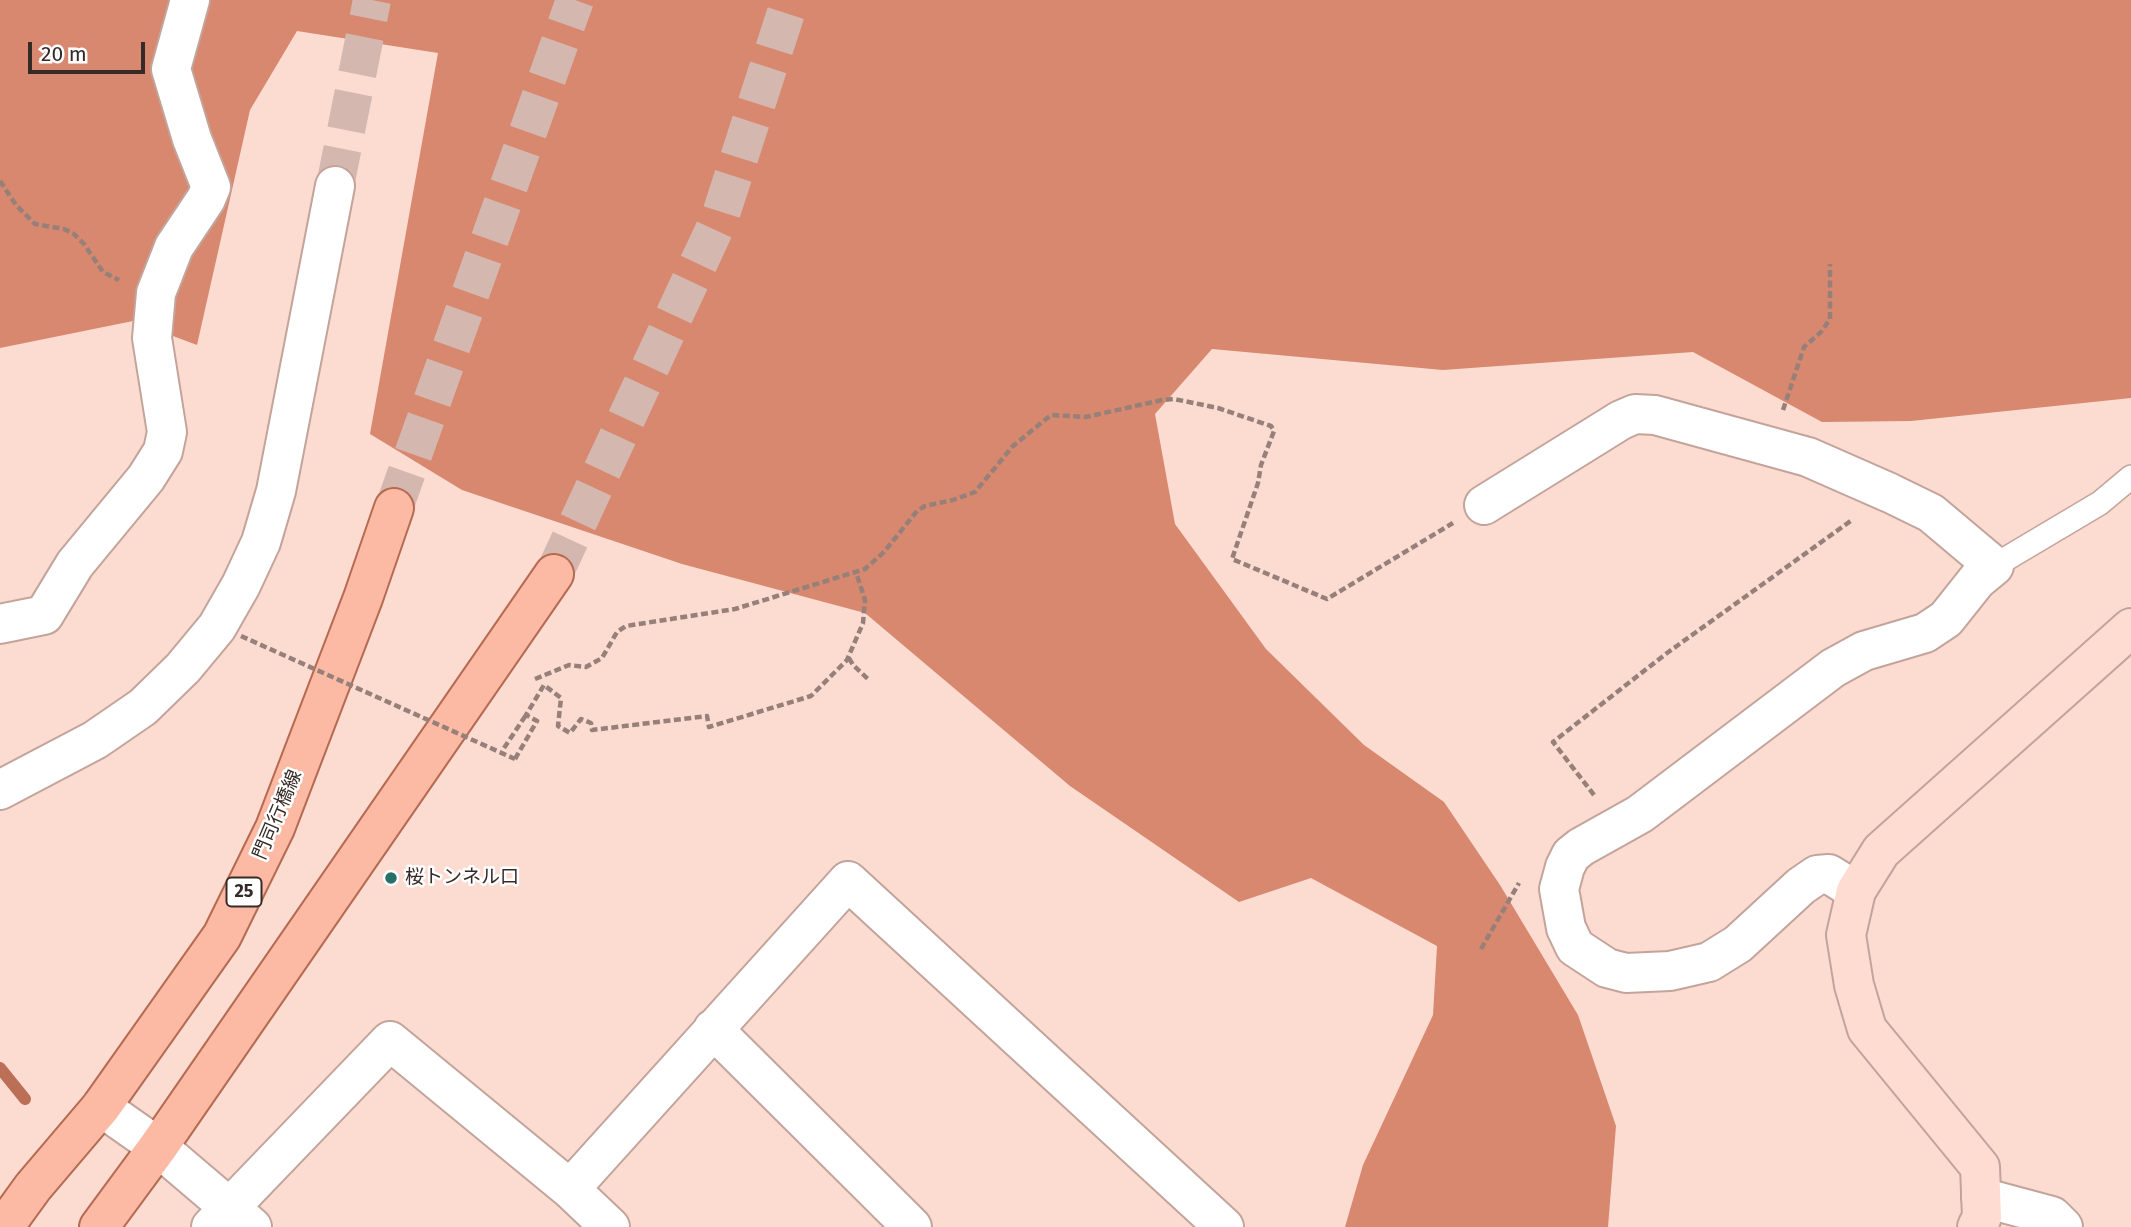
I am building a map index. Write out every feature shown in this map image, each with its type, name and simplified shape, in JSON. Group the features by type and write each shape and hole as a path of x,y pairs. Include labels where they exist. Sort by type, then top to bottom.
{"main road":[{"name":"門司行橋線","path":"4,1227 33,1187 101,1107 222,936 275,828 363,598 394,508"},
{"path":"99,1227 158,1147 554,573"}],"street":[{"path":"0,624 44,615 75,564 146,478 163,451 167,432 152,338 156,293 174,247 211,187 192,139 171,69 190,0"},
{"path":"0,790 95,740 143,707 183,668 217,627 241,585 261,542 276,491 335,186"},
{"path":"1484,505 1621,420 1635,414 1655,415 1808,457 1890,493 1931,513 1994,566 1977,580 1946,619 1925,633 1864,652 1833,668 1640,814 1602,834 1572,855 1561,876 1559,889 1566,928 1575,947 1607,968 1626,973 1670,971 1709,962 1738,944 1801,886 1817,875 1829,874 1856,891"},
{"path":"2063,1227 2052,1216 1979,1212 1980,1167 1867,1028 1854,985 1846,934 1856,891 1881,850 2131,628"},
{"path":"570,1189 848,881 1224,1227"},
{"path":"713,1029 912,1227"},
{"path":"101,1107 158,1147 231,1220 248,1190 390,1041 570,1189 610,1227"}],"lane":[{"path":"1994,566 2100,503 2131,477"}],"path":[{"path":"0,181 16,205 35,224 64,229 74,234 103,272 156,293"},
{"path":"1769,446 1801,353 1830,319 1830,264"},
{"path":"535,679 569,665 586,667 602,659 617,632 626,626 747,606 865,569 884,552 917,511 925,506 975,492 1013,446 1045,419 1060,415 1086,417 1174,399 1218,408 1271,426 1274,432 1232,559 1326,599 1484,505"},
{"path":"1618,826 1553,742 1667,653 1890,493"},
{"path":"504,748 544,685 561,698 558,726 570,733 581,719 591,723 592,730 707,716 709,727 811,696 848,657 863,623 865,600 856,571"},
{"path":"241,636 515,759 537,721 526,715"},
{"path":"848,657 869,680"}],"shaded area":[{"path":"0,0 2131,0 2131,398 1911,421 1822,422 1693,352 1443,370 1212,349 1155,414 1175,524 1266,649 1364,745 1444,802 1500,885 1578,1015 1616,1126 1608,1227 1345,1227 1363,1165 1433,1015 1437,946 1311,878 1239,902 1070,786 865,613 682,564 462,490 370,434 438,53 297,31 250,110 197,345 133,321 0,348"}],"waterway":[{"path":"0,1068 25,1099"}],"tunnel":[{"path":"335,186 372,0"},
{"path":"394,508 575,0"},
{"path":"554,574 720,217 790,0"}],"place":[{"name":"桜トンネル口","path":"391,878"}]}
